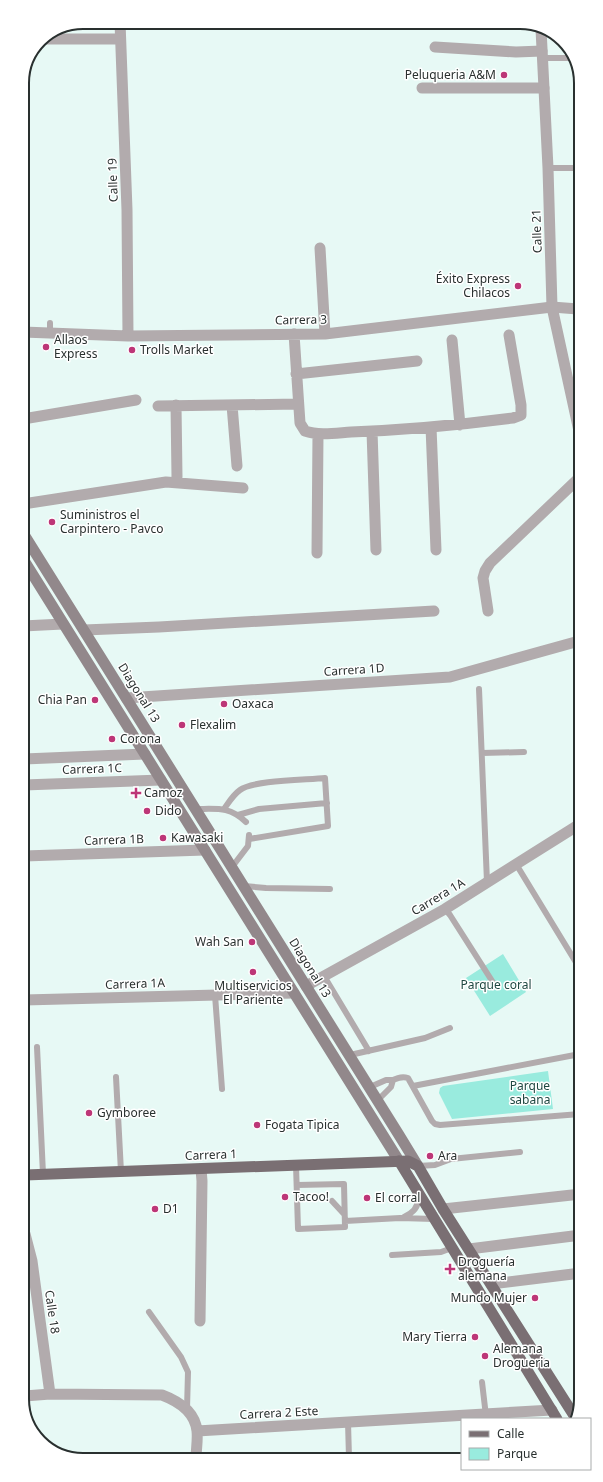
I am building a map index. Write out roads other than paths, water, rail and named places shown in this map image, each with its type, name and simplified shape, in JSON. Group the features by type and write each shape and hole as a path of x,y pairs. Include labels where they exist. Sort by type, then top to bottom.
{"main road":[{"name":"Diagonal 13","path":"29,543 370,1087 443,1209 573,1411"},
{"path":"29,569 555,1414"},
{"name":"Carrera 1","path":"29,1175 408,1161 418,1166"}],"street":[{"name":"Calle 19","path":"120,29 130,210 128,336"},
{"name":"Calle 21","path":"541,34 548,168 552,307 574,408"},
{"path":"53,39 120,39"},
{"path":"435,46 543,55"},
{"path":"422,88 544,88"},
{"path":"320,248 325,334"},
{"name":"Carrera 3","path":"29,331 50,327 128,336 325,334 552,307 574,309"},
{"path":"294,334 300,422 305,431 318,434 372,432 460,425 513,418 521,415 521,405 509,335"},
{"path":"452,340 460,425"},
{"path":"296,374 417,361"},
{"path":"29,418 136,400"},
{"path":"158,406 298,404"},
{"path":"176,405 178,477"},
{"path":"232,405 236,466"},
{"path":"431,427 436,550"},
{"path":"372,432 376,550"},
{"path":"317,553 318,434"},
{"path":"29,503 166,482 243,488"},
{"path":"488,611 483,578 485,570 490,563 574,483"},
{"path":"84,630 434,611"},
{"path":"29,626 63,624"},
{"name":"Carrera 1D","path":"126,698 450,677 574,642"},
{"path":"29,759 145,754"},
{"name":"Carrera 1C","path":"29,785 161,780"},
{"name":"Carrera 1A","path":"306,986 445,909 574,828"},
{"name":"Carrera 1B","path":"29,856 205,850"},
{"name":"Carrera 1A","path":"29,1000 294,993"},
{"path":"200,1321 201,1169"},
{"path":"443,1209 574,1195"},
{"path":"469,1249 574,1236"},
{"name":"Calle 18","path":"29,1268 50,1394"},
{"path":"491,1284 574,1274"},
{"path":"29,1396 50,1394 162,1394 175,1400 187,1409 197,1431 196,1453"},
{"name":"Carrera 2 Este","path":"197,1431 348,1422 555,1414"}],"lane":[{"path":"543,55 568,57"},
{"path":"548,168 574,168"},
{"path":"479,689 487,882"},
{"path":"482,753 524,752"},
{"path":"224,809 233,795 252,784 326,778 328,826 249,837 248,846 232,867"},
{"path":"238,815 259,809 326,803"},
{"path":"195,808 224,809 238,815 246,822"},
{"path":"516,864 574,959"},
{"path":"244,886 266,888 330,889"},
{"path":"445,909 494,984"},
{"path":"324,976 369,1051"},
{"path":"215,995 222,1089"},
{"path":"350,1055 425,1038 450,1028"},
{"path":"38,1046 43,1174"},
{"path":"413,1086 574,1055"},
{"path":"116,1077 121,1172"},
{"path":"370,1087 386,1080 405,1077 408,1078 432,1121 440,1125 574,1114"},
{"path":"378,1100 391,1087 393,1080"},
{"path":"418,1166 435,1165 451,1159 520,1152"},
{"path":"296,1165 298,1229 316,1226 338,1228 345,1227 344,1184 297,1185"},
{"path":"316,1184 320,1190"},
{"path":"297,1185 302,1190"},
{"path":"400,1218 412,1214 417,1207 419,1199 417,1191"},
{"path":"332,1201 345,1218"},
{"path":"345,1218 434,1219"},
{"path":"333,1223 338,1228"},
{"path":"392,1255 441,1252 452,1248"},
{"path":"149,1312 181,1357 188,1372 187,1409"},
{"path":"482,1382 486,1416"},
{"path":"348,1422 349,1453"}],"place":[{"name":"Peluqueria A&M","path":"504,75"},
{"name":"Éxito Express Chilacos","path":"518,286"},
{"name":"Allaos Express","path":"46,347"},
{"name":"Trolls Market","path":"132,350"},
{"name":"Suministros el Carpintero - Pavco","path":"52,522"},
{"name":"Chia Pan","path":"95,700"},
{"name":"Oaxaca","path":"224,704"},
{"name":"Flexalim","path":"182,725"},
{"name":"Corona","path":"112,739"},
{"name":"Camoz","path":"136,793"},
{"name":"Dido","path":"147,811"},
{"name":"Kawasaki","path":"163,838"},
{"name":"Wah San","path":"252,942"},
{"name":"Multiservicios El Pariente","path":"253,972"},
{"name":"Gymboree","path":"89,1113"},
{"name":"Fogata Tipica","path":"257,1125"},
{"name":"Ara","path":"430,1156"},
{"name":"Tacoo!","path":"285,1197"},
{"name":"El corral","path":"367,1198"},
{"name":"D1","path":"155,1209"},
{"name":"Droguería alemana","path":"450,1269"},
{"name":"Mundo Mujer","path":"535,1298"},
{"name":"Mary Tierra","path":"475,1337"},
{"name":"Alemana Drogueria","path":"485,1356"}],"park label":[{"name":"Parque coral","path":"496,985"},
{"name":"Parque sabana","path":"530,1093"}]}
